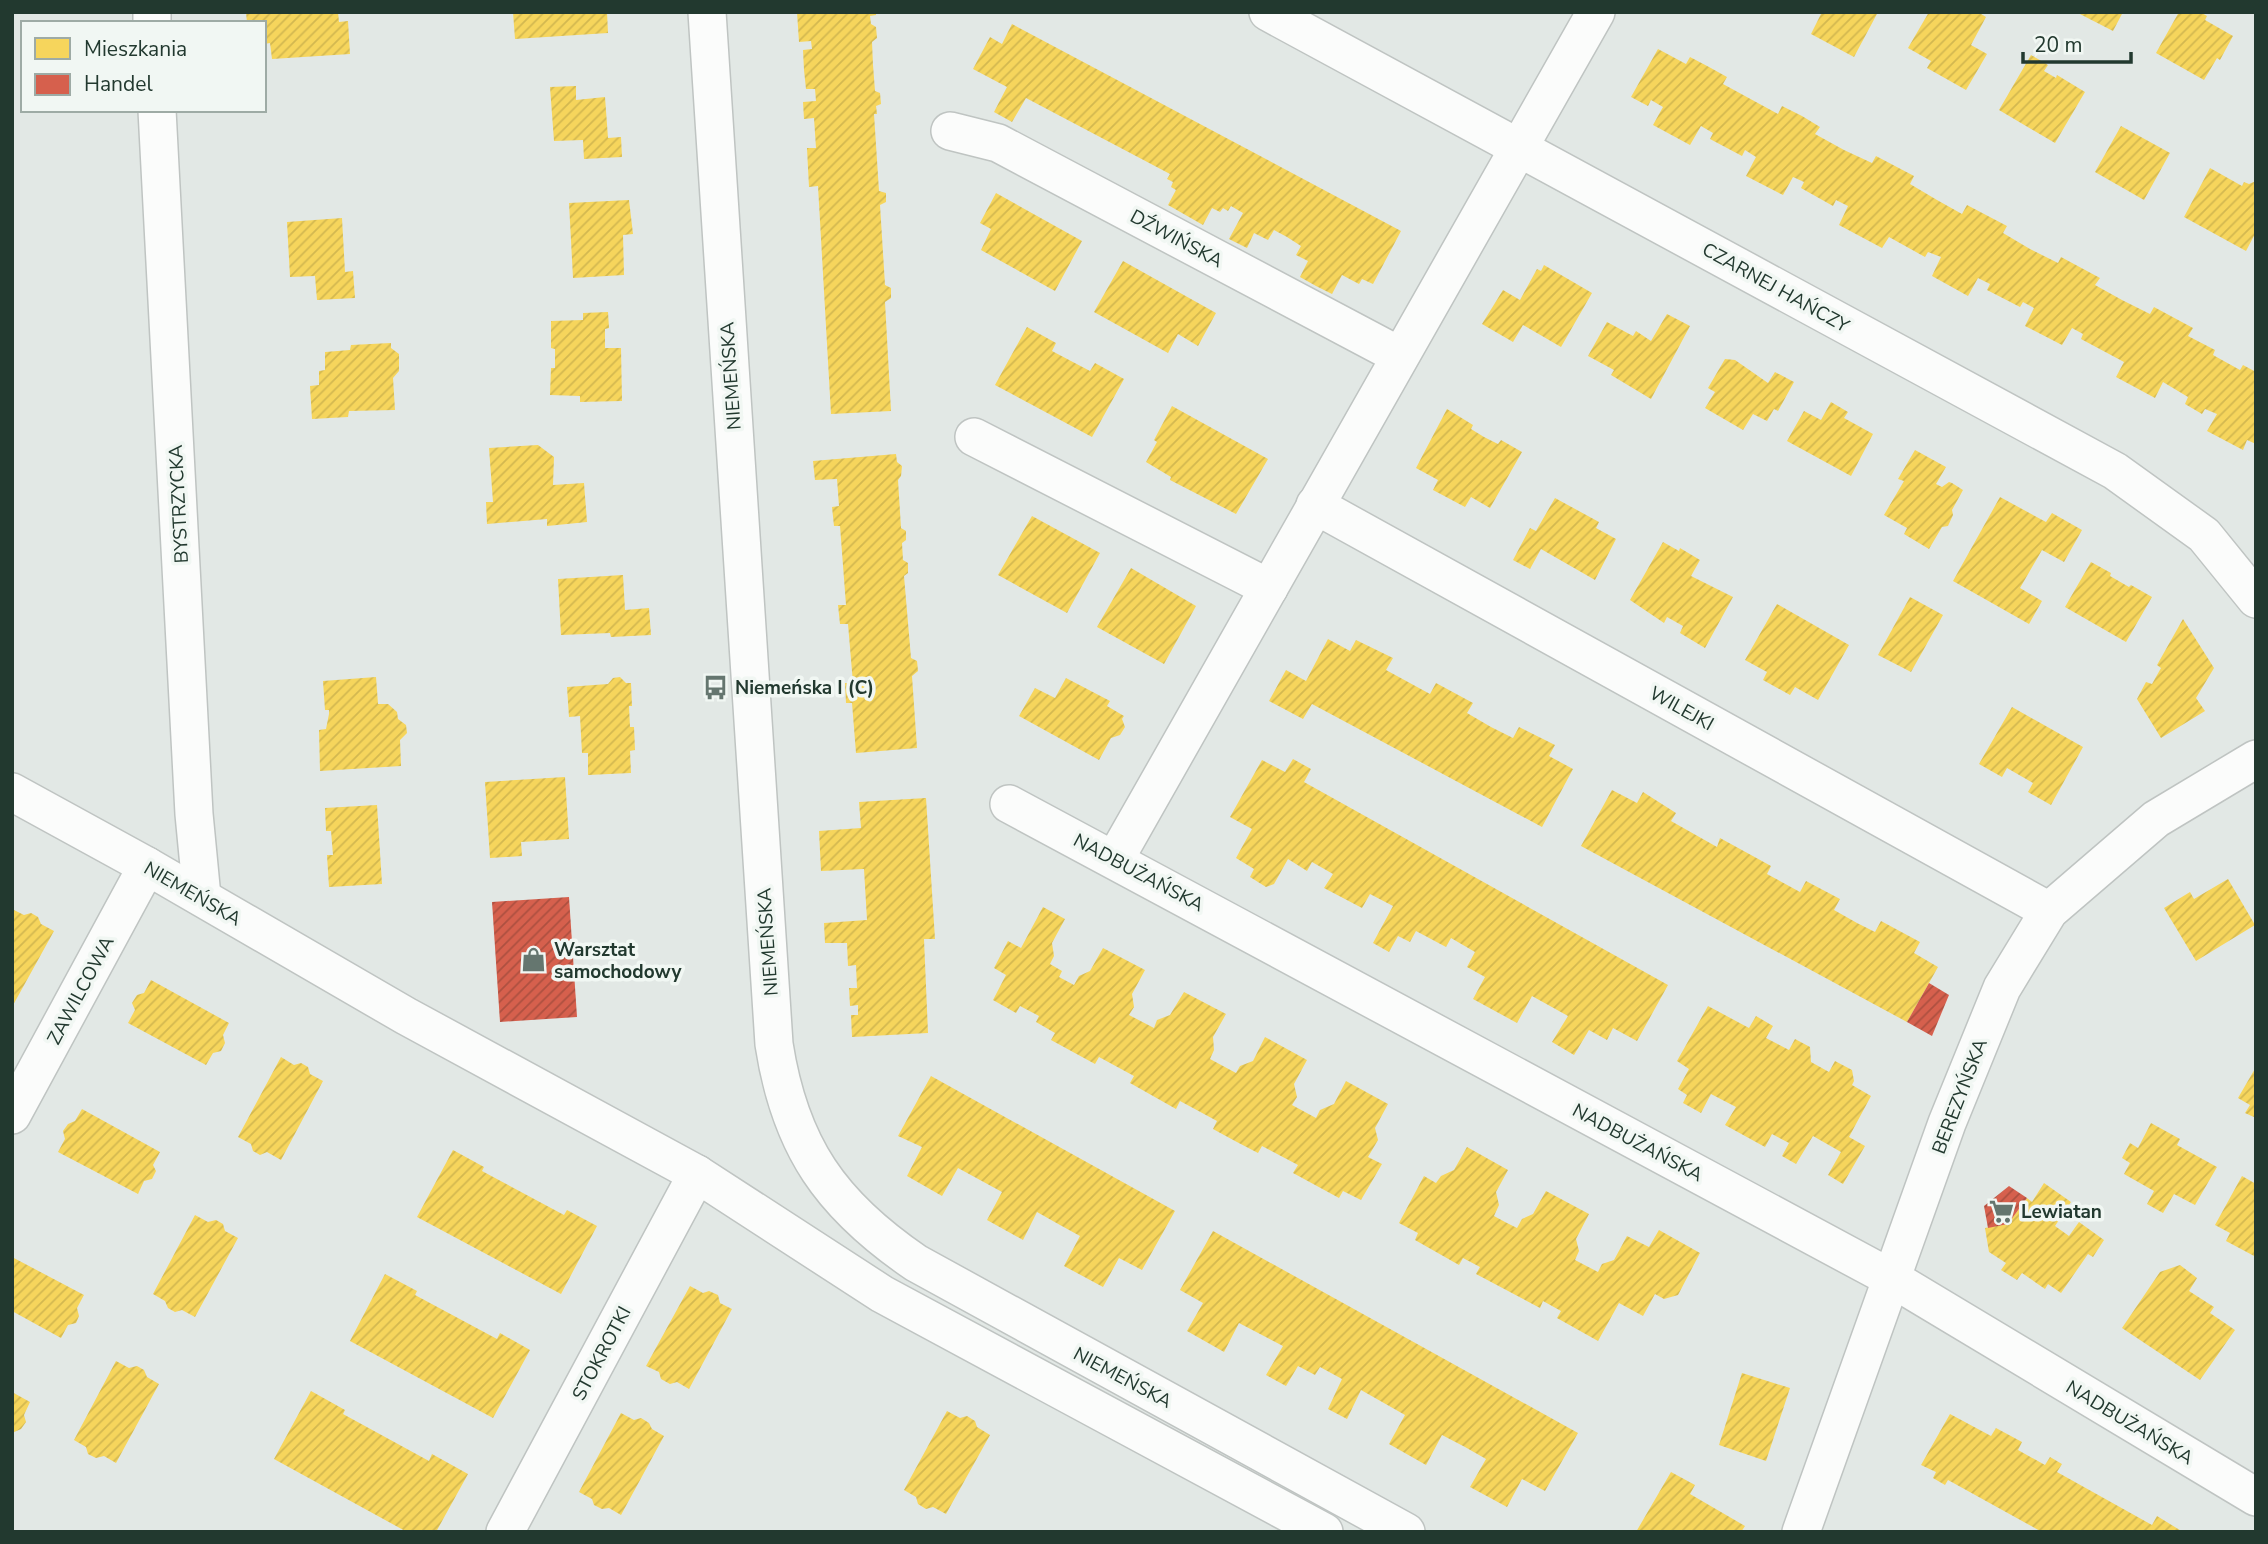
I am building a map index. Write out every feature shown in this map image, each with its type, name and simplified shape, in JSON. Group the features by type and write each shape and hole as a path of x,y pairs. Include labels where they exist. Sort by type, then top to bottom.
{"street":[{"name":"NIEMEŃSKA","path":"707,12 774,1044 778,1070 800,1137 820,1173 846,1206 863,1224 916,1263 1406,1532"},
{"name":"CZARNEJ HAŃCZY","path":"1268,12 2115,471 2204,535 2256,599"},
{"path":"1115,859 1596,12"},
{"name":"BYSTRZYCKA","path":"157,112 194,814 202,897"},
{"name":"DŹWIŃSKA","path":"950,131 998,144 1400,356"},
{"path":"974,437 1269,588"},
{"name":"WILEJKI","path":"1315,505 2049,911"},
{"name":"BEREZYŃSKA","path":"1801,1532 1947,1123 2002,988 2049,911 2156,819 2256,760"},
{"name":"NIEMEŃSKA","path":"12,792 202,897 406,1016 697,1174 882,1294 1324,1532"},
{"name":"NADBUŻAŃSKA","path":"1009,804 1891,1278 2256,1497"},
{"name":"ZAWILCOWA","path":"12,1115 147,866"},
{"name":"STOKROTKI","path":"505,1532 697,1174"}],"building: Mieszkania":[{"path":"246,12 338,12 339,22 348,21 350,54 272,59 270,43 266,44 266,21 247,21"},
{"path":"513,12 607,12 608,33 515,39"},
{"path":"797,12 876,12 876,15 870,16 871,24 876,27 877,38 872,42 873,65 875,91 880,93 881,104 876,106 877,114 874,114 879,191 886,193 886,202 880,205 885,285 891,288 891,298 885,302 891,411 831,414 818,186 809,187 807,148 816,148 814,118 804,119 803,102 816,101 815,89 806,89 804,70 803,50 812,49 811,41 799,42"},
{"path":"1822,12 1878,12 1854,57 1811,34"},
{"path":"1929,12 1978,12 1986,17 1971,45 1987,54 1966,90 1927,68 1931,61 1908,48"},
{"path":"2076,12 2123,12 2113,31"},
{"path":"2179,12 2200,12 2207,16 2205,20 2233,36 2220,60 2217,58 2204,80 2156,53"},
{"path":"1012,24 1401,231 1373,284 1362,279 1359,284 1342,275 1332,294 1300,277 1308,261 1296,255 1301,246 1274,230 1268,240 1254,233 1247,248 1229,239 1243,213 1231,206 1228,211 1223,208 1220,212 1212,208 1203,225 1168,205 1176,190 1171,187 1173,182 1167,179 1170,174 1026,98 1012,122 994,112 1007,87 973,69 990,37 1002,44"},
{"path":"1658,49 1686,64 1690,57 1709,67 1727,77 1723,84 1778,114 1782,106 1802,116 1820,127 1815,134 1844,150 1872,163 1876,156 1914,176 1910,184 1962,214 1967,205 2007,226 2003,233 2058,263 2061,257 2100,278 2095,285 2122,300 2150,314 2154,307 2193,328 2188,336 2215,350 2213,355 2240,370 2243,365 2256,372 2256,444 2247,440 2243,450 2207,431 2217,414 2205,409 2202,414 2185,404 2188,397 2163,382 2155,398 2116,377 2124,362 2081,339 2083,334 2072,328 2062,345 2025,326 2034,308 2023,302 2020,307 1987,290 1990,284 1978,278 1968,296 1932,276 1941,257 1928,252 1925,257 1889,237 1882,248 1839,225 1848,206 1836,200 1833,206 1801,188 1804,182 1793,177 1783,195 1746,176 1756,157 1745,150 1742,156 1710,139 1713,133 1701,126 1690,145 1653,125 1663,107 1651,100 1648,106 1631,97"},
{"path":"2031,55 2048,65 2044,71 2056,78 2057,75 2085,92 2055,143 1999,110"},
{"path":"576,86 576,100 605,97 608,138 621,137 622,157 584,159 583,140 554,141 550,87"},
{"path":"2121,126 2170,153 2144,200 2095,172"},
{"path":"2210,168 2242,186 2244,182 2249,184 2256,181 2256,232 2246,251 2184,217"},
{"path":"996,193 1082,241 1055,291 981,250 991,229 980,223"},
{"path":"629,200 633,234 623,235 624,275 573,278 569,203"},
{"path":"342,218 345,272 353,271 355,298 317,300 315,276 290,277 287,222"},
{"path":"1123,261 1216,313 1198,346 1178,334 1168,353 1094,312"},
{"path":"1544,265 1592,293 1561,347 1523,325 1513,342 1482,324 1503,290 1520,300 1537,269 1541,271"},
{"path":"608,312 609,328 605,329 605,348 621,348 622,401 580,402 580,396 550,395 551,368 555,368 555,349 551,348 551,321 583,320 583,313"},
{"path":"1667,314 1690,326 1651,399 1611,375 1614,370 1588,356 1607,322 1633,336 1636,331 1651,341"},
{"path":"1027,327 1056,343 1052,351 1090,371 1095,363 1124,379 1092,437 995,385"},
{"path":"391,343 391,348 399,354 399,371 393,378 395,410 349,411 348,417 312,419 310,386 319,385 319,371 325,370 325,352 350,350 351,345"},
{"path":"1725,359 1735,360 1768,383 1775,372 1794,382 1778,411 1774,409 1767,421 1753,414 1743,430 1705,408 1715,392 1708,388"},
{"path":"1831,402 1848,412 1844,418 1873,434 1851,476 1787,441 1804,411 1821,420"},
{"path":"1172,406 1268,459 1236,514 1170,480 1171,477 1146,462"},
{"path":"1447,409 1473,425 1471,429 1484,437 1498,444 1501,440 1522,452 1490,508 1471,497 1465,507 1433,490 1438,480 1416,468"},
{"path":"538,445 554,457 553,485 584,483 587,522 547,526 547,519 487,524 486,502 493,502 489,448"},
{"path":"1915,450 1946,467 1936,484 1942,487 1949,482 1963,490 1952,510 1953,515 1948,526 1942,527 1929,549 1904,534 1907,528 1884,515 1904,481 1898,479"},
{"path":"896,454 897,462 902,466 898,480 901,528 906,531 906,540 902,543 903,560 908,563 908,573 904,576 911,658 917,661 918,671 912,676 917,748 856,753 852,703 846,703 845,683 853,683 848,624 840,624 838,605 846,605 840,526 834,526 832,507 839,506 837,479 815,480 813,461"},
{"path":"2000,497 2046,522 2052,513 2082,530 2064,562 2042,550 2020,588 2042,601 2029,624 1953,581"},
{"path":"1555,498 1599,522 1596,528 1616,539 1595,580 1541,549 1530,569 1513,560 1530,528 1536,531"},
{"path":"1032,516 1100,553 1067,613 998,575"},
{"path":"1663,542 1700,560 1691,576 1733,597 1705,648 1680,633 1683,626 1667,617 1664,623 1630,600"},
{"path":"2091,562 2129,587 2131,585 2152,597 2126,642 2065,607"},
{"path":"1131,568 1196,606 1164,664 1097,627"},
{"path":"623,575 625,610 649,608 651,635 561,635 558,579"},
{"path":"1910,597 1943,615 1911,672 1878,655"},
{"path":"1777,604 1849,645 1818,700 1795,687 1790,695 1763,680 1767,672 1745,660"},
{"path":"2183,619 2214,668 2196,698 2205,711 2161,738 2137,699 2146,682 2152,684 2161,668 2157,665"},
{"path":"1328,639 1350,651 1356,640 1393,658 1386,670 1430,694 1436,683 1473,703 1467,713 1513,738 1519,727 1555,745 1549,756 1573,769 1542,827 1312,704 1303,719 1269,701 1286,670 1306,681"},
{"path":"376,677 378,704 388,704 397,712 398,719 406,725 407,733 400,740 401,766 320,771 319,730 326,729 329,714 329,710 325,710 323,681"},
{"path":"620,677 626,683 631,683 630,727 634,727 635,750 630,751 631,773 588,775 588,753 582,753 580,716 569,717 567,687 608,684 613,678"},
{"path":"1066,678 1110,701 1107,706 1124,716 1122,719 1125,727 1120,735 1111,738 1099,760 1019,716 1035,688 1055,698"},
{"path":"2012,707 2083,747 2051,805 2028,792 2033,783 2007,768 2002,777 1979,764"},
{"path":"1293,759 1311,769 1304,782 1668,985 1637,1041 1613,1028 1607,1040 1589,1030 1574,1055 1552,1042 1568,1016 1532,996 1517,1023 1473,999 1485,977 1467,967 1475,952 1451,938 1446,947 1416,931 1410,942 1398,936 1389,952 1373,943 1393,906 1370,894 1362,908 1324,888 1333,874 1312,862 1307,871 1288,859 1274,884 1266,887 1250,877 1254,869 1236,858 1252,829 1230,817 1262,760 1285,772"},
{"path":"565,777 569,839 521,842 522,856 490,858 485,782"},
{"path":"1612,790 1637,803 1643,792 1676,813 1671,821 1717,847 1720,838 1771,866 1767,874 1800,892 1806,881 1840,899 1834,910 1857,923 1875,932 1881,921 1920,942 1914,953 1938,967 1907,1022 1581,846"},
{"path":"926,798 935,939 924,939 928,1033 852,1037 851,1015 858,1015 858,1005 850,1006 849,988 857,988 856,965 848,966 847,943 825,943 824,923 867,920 864,869 821,871 819,831 861,828 859,802"},
{"path":"377,805 382,884 329,887 327,855 333,855 331,831 326,831 325,808"},
{"path":"2228,879 2255,925 2196,961 2164,908 2190,892 2194,899"},
{"path":"1043,907 1065,919 1052,943 1054,956 1050,964 1062,971 1059,977 1074,985 1079,976 1090,971 1103,948 1145,970 1132,994 1134,1007 1129,1015 1154,1028 1157,1020 1170,1015 1184,992 1226,1014 1213,1037 1214,1050 1210,1059 1236,1073 1240,1066 1253,1061 1265,1037 1307,1060 1294,1084 1297,1097 1292,1105 1316,1118 1320,1110 1334,1104 1346,1081 1388,1104 1375,1128 1378,1140 1368,1157 1382,1164 1361,1200 1343,1191 1339,1198 1293,1173 1298,1165 1262,1146 1258,1153 1235,1141 1213,1129 1217,1121 1180,1101 1176,1109 1130,1083 1134,1076 1099,1057 1095,1064 1051,1040 1055,1033 1036,1022 1039,1016 1020,1006 1016,1013 993,1000 1006,975 994,968 1008,941 1021,948"},
{"path":"12,909 24,915 31,913 38,917 41,924 54,931 12,1007"},
{"path":"151,980 229,1023 223,1035 225,1043 221,1051 213,1053 206,1065 128,1023 135,1010 132,1003 137,995 144,993"},
{"path":"1708,1006 1749,1028 1756,1016 1773,1026 1766,1038 1789,1050 1795,1039 1810,1047 1811,1062 1829,1072 1835,1061 1852,1070 1852,1085 1871,1096 1849,1137 1865,1146 1843,1184 1828,1175 1841,1152 1813,1136 1796,1164 1782,1156 1789,1143 1772,1134 1765,1147 1725,1125 1736,1107 1711,1094 1701,1113 1683,1103 1687,1095 1678,1089 1689,1069 1677,1061"},
{"path":"281,1057 294,1065 301,1063 308,1067 310,1074 323,1081 281,1160 267,1152 260,1155 253,1151 251,1144 238,1137"},
{"path":"2256,1067 2256,1118 2245,1113 2250,1105 2238,1098"},
{"path":"931,1076 1175,1211 1142,1270 1119,1258 1103,1287 1064,1266 1080,1236 1037,1212 1023,1240 987,1220 1002,1192 958,1168 942,1196 907,1176 922,1147 898,1136"},
{"path":"82,1109 160,1152 153,1165 156,1171 152,1179 144,1181 138,1194 58,1152 65,1139 63,1131 68,1124 75,1121"},
{"path":"2151,1123 2180,1139 2177,1145 2217,1167 2195,1205 2174,1194 2163,1213 2147,1204 2154,1191 2124,1174 2130,1163 2122,1158 2130,1143 2138,1148"},
{"path":"1467,1147 1508,1170 1496,1192 1499,1205 1494,1216 1517,1228 1522,1219 1533,1214 1546,1191 1589,1214 1576,1239 1579,1251 1575,1260 1598,1272 1602,1264 1614,1260 1627,1236 1649,1247 1659,1230 1700,1253 1678,1295 1664,1299 1655,1294 1643,1316 1619,1303 1598,1341 1557,1318 1561,1311 1543,1301 1540,1308 1476,1274 1480,1267 1463,1258 1459,1265 1415,1240 1418,1233 1399,1223 1424,1176 1436,1183 1441,1176 1454,1170"},
{"path":"453,1150 484,1167 482,1171 564,1215 567,1210 597,1226 561,1294 417,1217"},
{"path":"2242,1176 2256,1184 2256,1257 2226,1241 2230,1233 2215,1225"},
{"path":"2044,1183 2071,1202 2055,1226 2069,1236 2079,1222 2104,1240 2093,1257 2088,1254 2061,1293 2048,1284 2045,1289 2022,1273 2017,1280 2001,1270 2006,1263 1989,1252 1985,1228 2008,1224 2027,1198 2032,1202"},
{"path":"195,1215 208,1222 216,1220 223,1224 225,1231 238,1238 195,1317 182,1310 175,1312 168,1308 165,1301 153,1294"},
{"path":"1213,1231 1578,1433 1545,1491 1522,1479 1507,1507 1470,1487 1486,1459 1465,1447 1442,1435 1426,1465 1389,1444 1405,1415 1361,1390 1347,1419 1328,1409 1342,1379 1320,1367 1315,1375 1298,1366 1286,1386 1266,1375 1283,1346 1239,1323 1224,1352 1187,1331 1203,1303 1180,1290"},
{"path":"12,1257 84,1295 77,1308 79,1316 76,1323 68,1325 61,1338 12,1311"},
{"path":"2180,1265 2197,1278 2189,1291 2214,1307 2210,1313 2235,1330 2200,1380 2122,1328 2160,1272"},
{"path":"385,1274 417,1291 415,1295 497,1339 500,1333 530,1350 493,1418 350,1341"},
{"path":"690,1286 703,1293 709,1291 718,1295 720,1303 732,1309 689,1389 677,1382 670,1384 661,1379 659,1372 646,1366"},
{"path":"116,1361 129,1368 137,1366 144,1370 147,1377 159,1384 116,1463 104,1456 96,1458 88,1454 86,1447 74,1440"},
{"path":"1742,1373 1790,1388 1766,1461 1719,1445"},
{"path":"311,1391 345,1410 343,1414 429,1461 432,1454 468,1474 436,1532 407,1532 274,1459"},
{"path":"12,1392 30,1402 24,1415 26,1422 21,1429 12,1433"},
{"path":"947,1411 960,1418 967,1416 975,1421 977,1427 990,1435 946,1514 933,1507 926,1509 918,1504 916,1497 904,1490"},
{"path":"621,1413 634,1420 641,1418 664,1436 621,1515 609,1508 602,1509 594,1505 592,1499 579,1492"},
{"path":"1950,1414 1991,1436 1996,1428 2022,1442 2018,1450 2045,1465 2050,1457 2062,1464 2057,1472 2152,1525 2157,1516 2183,1532 2042,1532 1948,1480 1945,1485 1933,1478 1936,1472 1921,1465"},
{"path":"1671,1472 1695,1485 1690,1494 1745,1526 1741,1532 1636,1532"}],"building: Handel":[{"name":"Warsztat samochodowy","path":"569,897 577,1017 500,1022 492,902"},
{"path":"1929,983 1949,995 1932,1036 1907,1022"},
{"name":"Lewiatan","path":"2009,1186 2027,1198 2008,1224 1988,1228 1984,1206"}],"place":[{"name":"Niemeńska I (C)","path":"715,687"},
{"name":"Warsztat samochodowy","path":"534,960"},
{"name":"Lewiatan","path":"2001,1211"}]}
